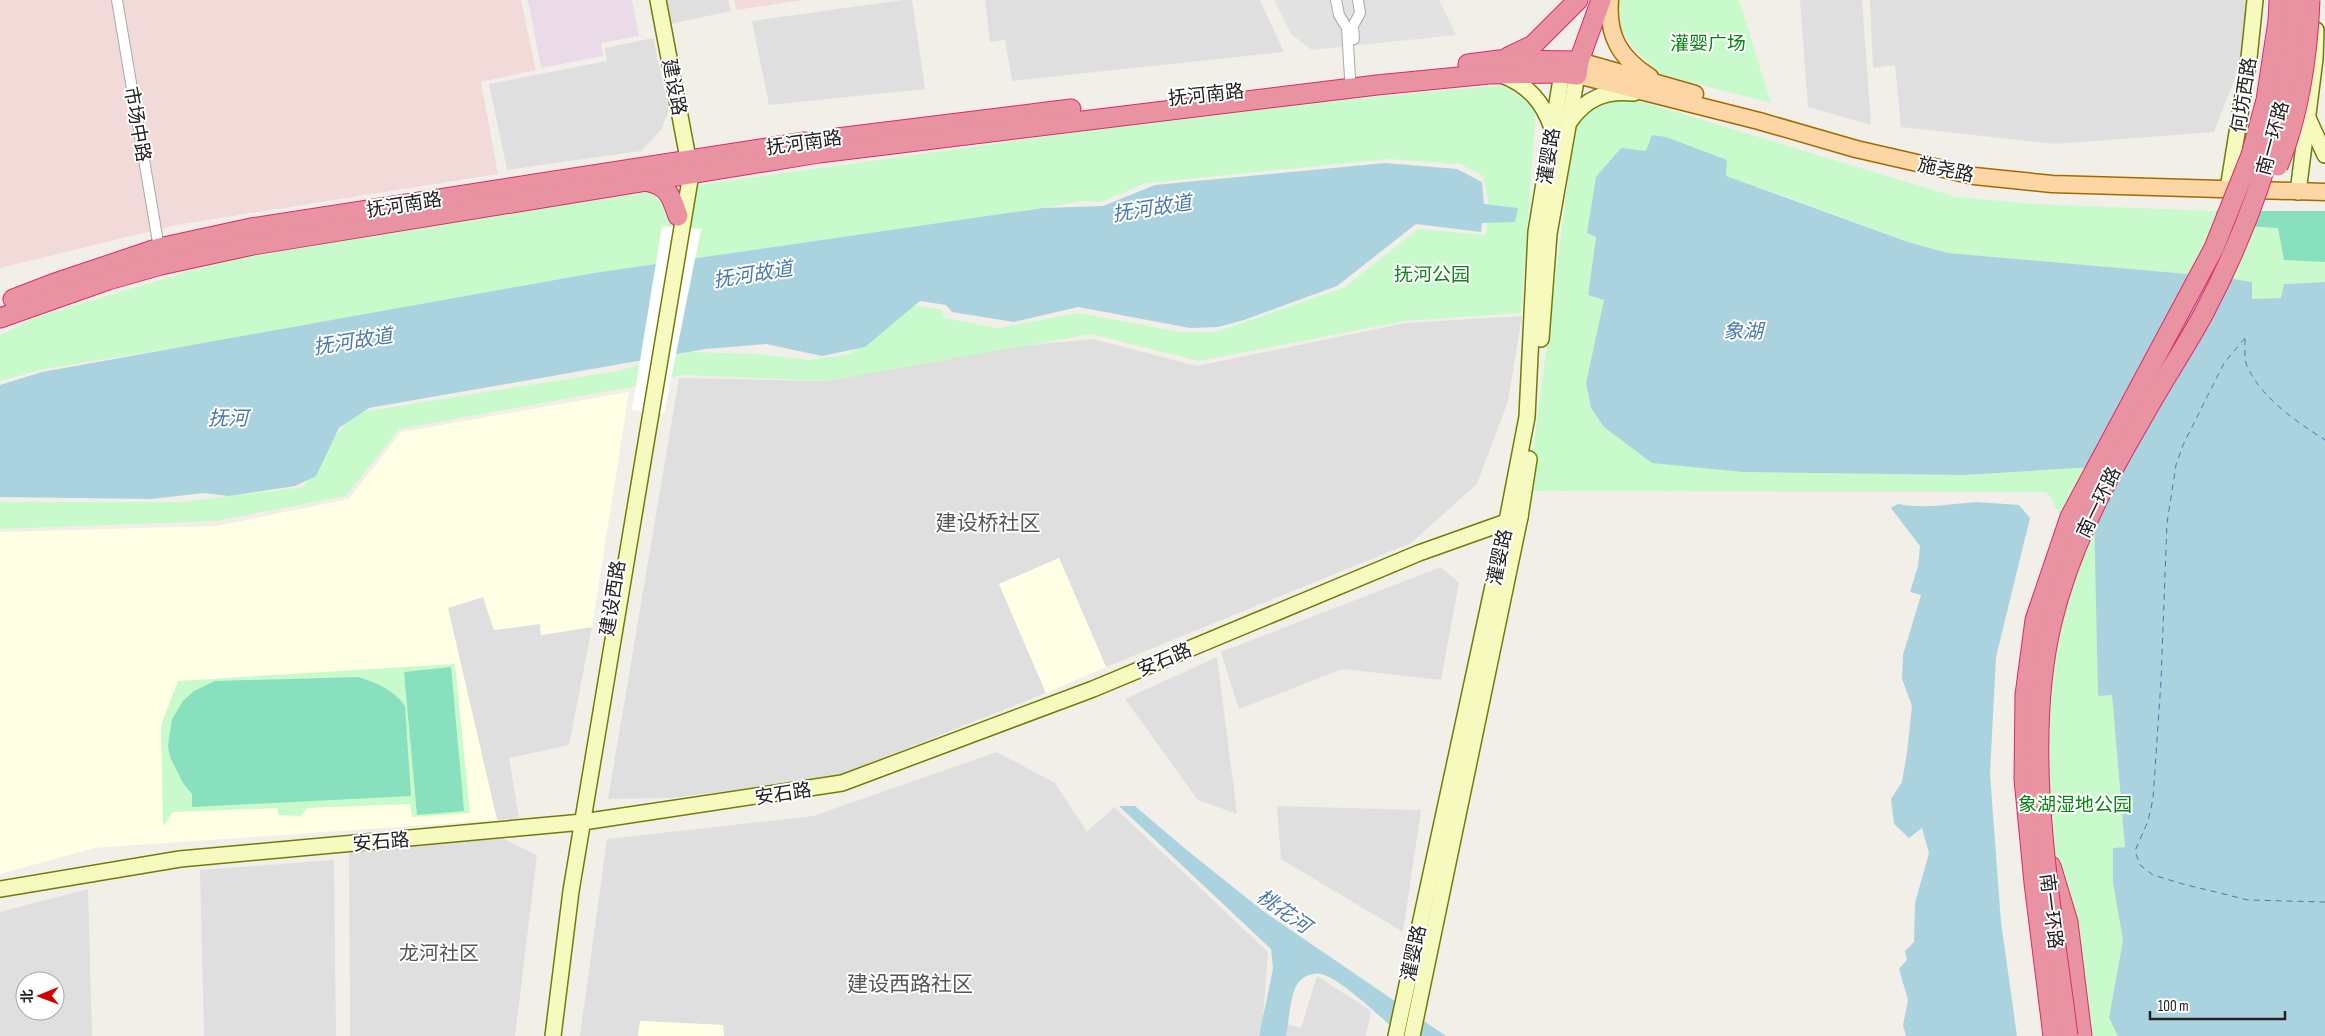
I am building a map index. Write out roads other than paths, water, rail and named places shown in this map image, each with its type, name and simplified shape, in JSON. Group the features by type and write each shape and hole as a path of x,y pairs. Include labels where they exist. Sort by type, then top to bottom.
{"highway":[{"path":"1499,67 1533,45 1578,0"},
{"path":"1571,67 1587,0"},
{"path":"1571,67 1601,0"},
{"path":"2188,298 2202,250 2240,154 2254,98 2266,21 2267,0"},
{"name":"南一环路","path":"2053,1036 2034,883 2024,779 2025,695 2035,620 2070,517 2214,248 2251,155 2266,100 2278,21 2279,0"},
{"name":"南一环路","path":"2068,1036 2043,840 2040,777 2040,693 2052,622 2082,530 2138,424 2203,314 2234,249 2269,160 2282,104 2296,0"},
{"path":"2203,314 2245,248 2281,160 2295,114 2309,27 2310,0"},
{"name":"抚河南路","path":"54,290 159,248 252,228 686,168 1368,86 1499,67"},
{"name":"抚河南路","path":"54,290 253,245 646,181 686,168 936,124 1353,78 1499,67 1571,67"},
{"path":"646,181 660,184 669,193 681,217"},
{"path":"0,305 54,290"},
{"path":"0,318 54,290"},
{"path":"2043,840 2068,922 2082,1036"}],"main road":[{"name":"建设路","path":"658,0 686,168"},
{"path":"1610,0 1610,27 1616,43 1659,89"},
{"name":"何坊西路","path":"2228,185 2249,58 2255,0"},
{"path":"2298,188 2315,59 2317,0"},
{"path":"1499,67 1530,91 1541,103 1552,128"},
{"name":"施尧路","path":"1571,67 1659,89 1856,149 1974,176 2052,184 2228,185 2298,188 2325,192"},
{"name":"灌婴路","path":"1412,1035 1535,418 1549,234 1568,124 1571,67"},
{"name":"灌婴路","path":"1396,1036 1404,992 1514,519 1526,417 1536,232 1552,128 1571,67"},
{"path":"1568,124 1578,110 1595,97 1615,92 1659,89"},
{"path":"2307,118 2325,155"},
{"name":"建设西路","path":"553,1036 580,823 648,405 681,217 686,168"},
{"name":"施尧路","path":"2298,188 2325,184"},
{"name":"安石路","path":"0,889 180,859 580,823 842,783 1093,689 1419,553 1514,519"},
{"name":"建设西路","path":"546,1036 565,890 580,823"}],"street":[{"name":"市场中路","path":"117,0 159,248"},
{"path":"1336,0 1339,15 1346,28 1353,78"},
{"path":"1353,78 1353,26 1360,13 1358,0"}],"water":[{"name":"象湖","path":"1652,135 1666,137 1727,160 1726,176 1908,242 1948,253 2222,277 2252,282 2252,299 2281,298 2284,284 2325,282 2325,1036 2118,1036 2109,1018 2123,940 2113,883 2113,848 2125,847 2112,695 2098,696 2093,467 1964,475 1743,472 1652,463 1604,427 1591,408 1586,383 1604,300 1588,295 1596,237 1587,233 1596,177 1621,148 1646,151"},
{"name":"抚河","path":"1385,163 1457,169 1482,182 1484,204 1518,208 1515,222 1482,223 1481,232 1416,224 1337,286 1244,320 1218,327 1190,328 1078,307 1014,322 952,312 946,305 920,301 865,347 822,356 766,344 706,349 369,408 339,428 316,476 295,486 229,496 203,493 151,499 0,497 0,385 42,372 594,273 1043,208 1103,206 1155,185"},
{"path":"1977,502 2019,505 2030,518 1996,657 1990,774 2001,922 2017,1036 1906,1036 1903,1025 1908,1000 1899,969 1907,960 1905,951 1914,942 1915,903 1929,853 1922,828 1909,838 1894,824 1891,799 1902,782 1907,753 1912,706 1902,679 1903,655 1921,595 1910,592 1918,566 1920,546 1891,508 1898,504 1927,506"},
{"path":"1119,806 1135,806 1263,911 1446,1036 1402,1036 1340,984 1322,974 1312,974 1300,981 1295,988 1291,1001 1286,1036 1259,1036 1273,969 1271,949"}],"district":[{"name":"建设桥社区","path":"988,523"},
{"name":"龙河社区","path":"439,953"},
{"name":"建设西路社区","path":"910,984"}],"park label":[{"name":"灌婴广场","path":"1708,43"},
{"name":"抚河公园","path":"1432,274"},
{"name":"象湖湿地公园","path":"2075,804"}],"water label":[{"name":"抚河故道","path":"1152,208"},
{"name":"抚河故道","path":"753,274"},
{"name":"抚河故道","path":"353,341"},
{"name":"桃花河","path":"1284,911"}]}
